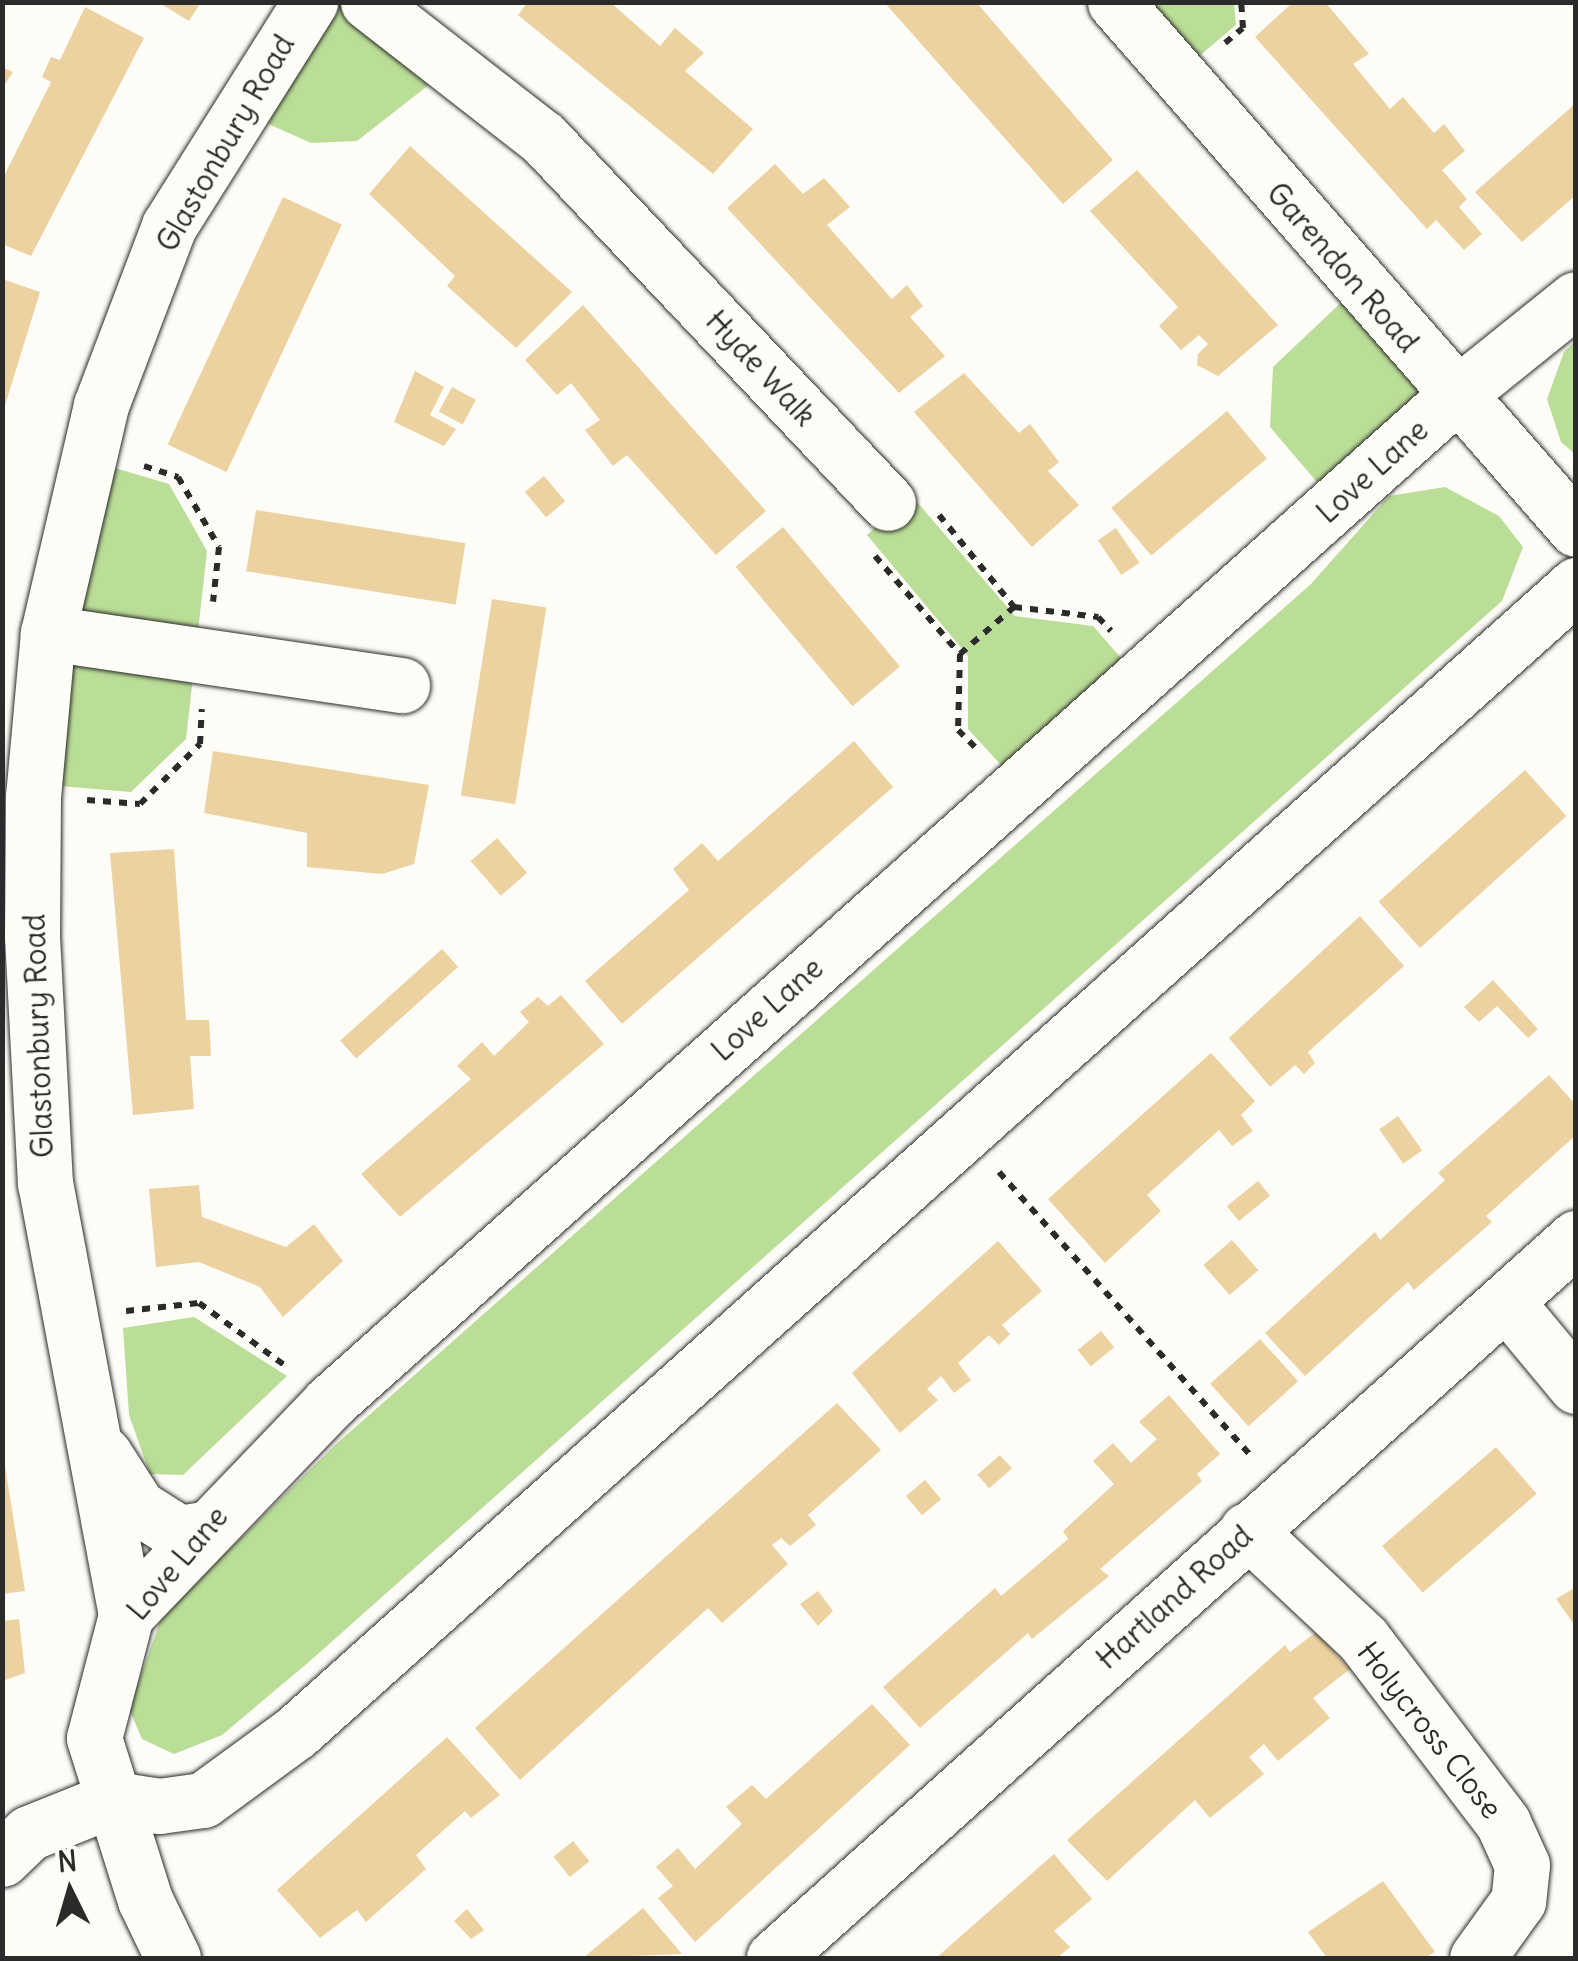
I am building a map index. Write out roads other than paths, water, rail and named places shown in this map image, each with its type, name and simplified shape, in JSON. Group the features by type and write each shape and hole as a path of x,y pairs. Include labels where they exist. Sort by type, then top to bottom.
{"street":[{"name":"Glastonbury Road","path":"126,1616 45,1184 32,937 33,796 48,633 101,405 169,226 310,2"},
{"name":"Hyde Walk","path":"368,2 544,138 888,503"},
{"name":"Garendon Road","path":"1114,2 1454,396 1576,529"},
{"name":"Love Lane","path":"114,1799 94,1738 126,1616 203,1528 329,1403 1014,787 1149,673 1454,396 1576,299"},
{"path":"2,1859 30,1833 114,1799 159,1806 203,1800 296,1732 961,1130 1576,585"},
{"path":"48,633 402,685"},
{"name":"Hartland Road","path":"774,1958 1576,1238"},
{"path":"1507,1303 1576,1386"},
{"name":"Glastonbury Road","path":"92,1435 138,1508 178,1532 203,1528"},
{"name":"Holycross Close","path":"1267,1513 1503,1823 1522,1865 1518,1901 1477,1958"},
{"path":"114,1799 145,1900 174,1958"}]}
